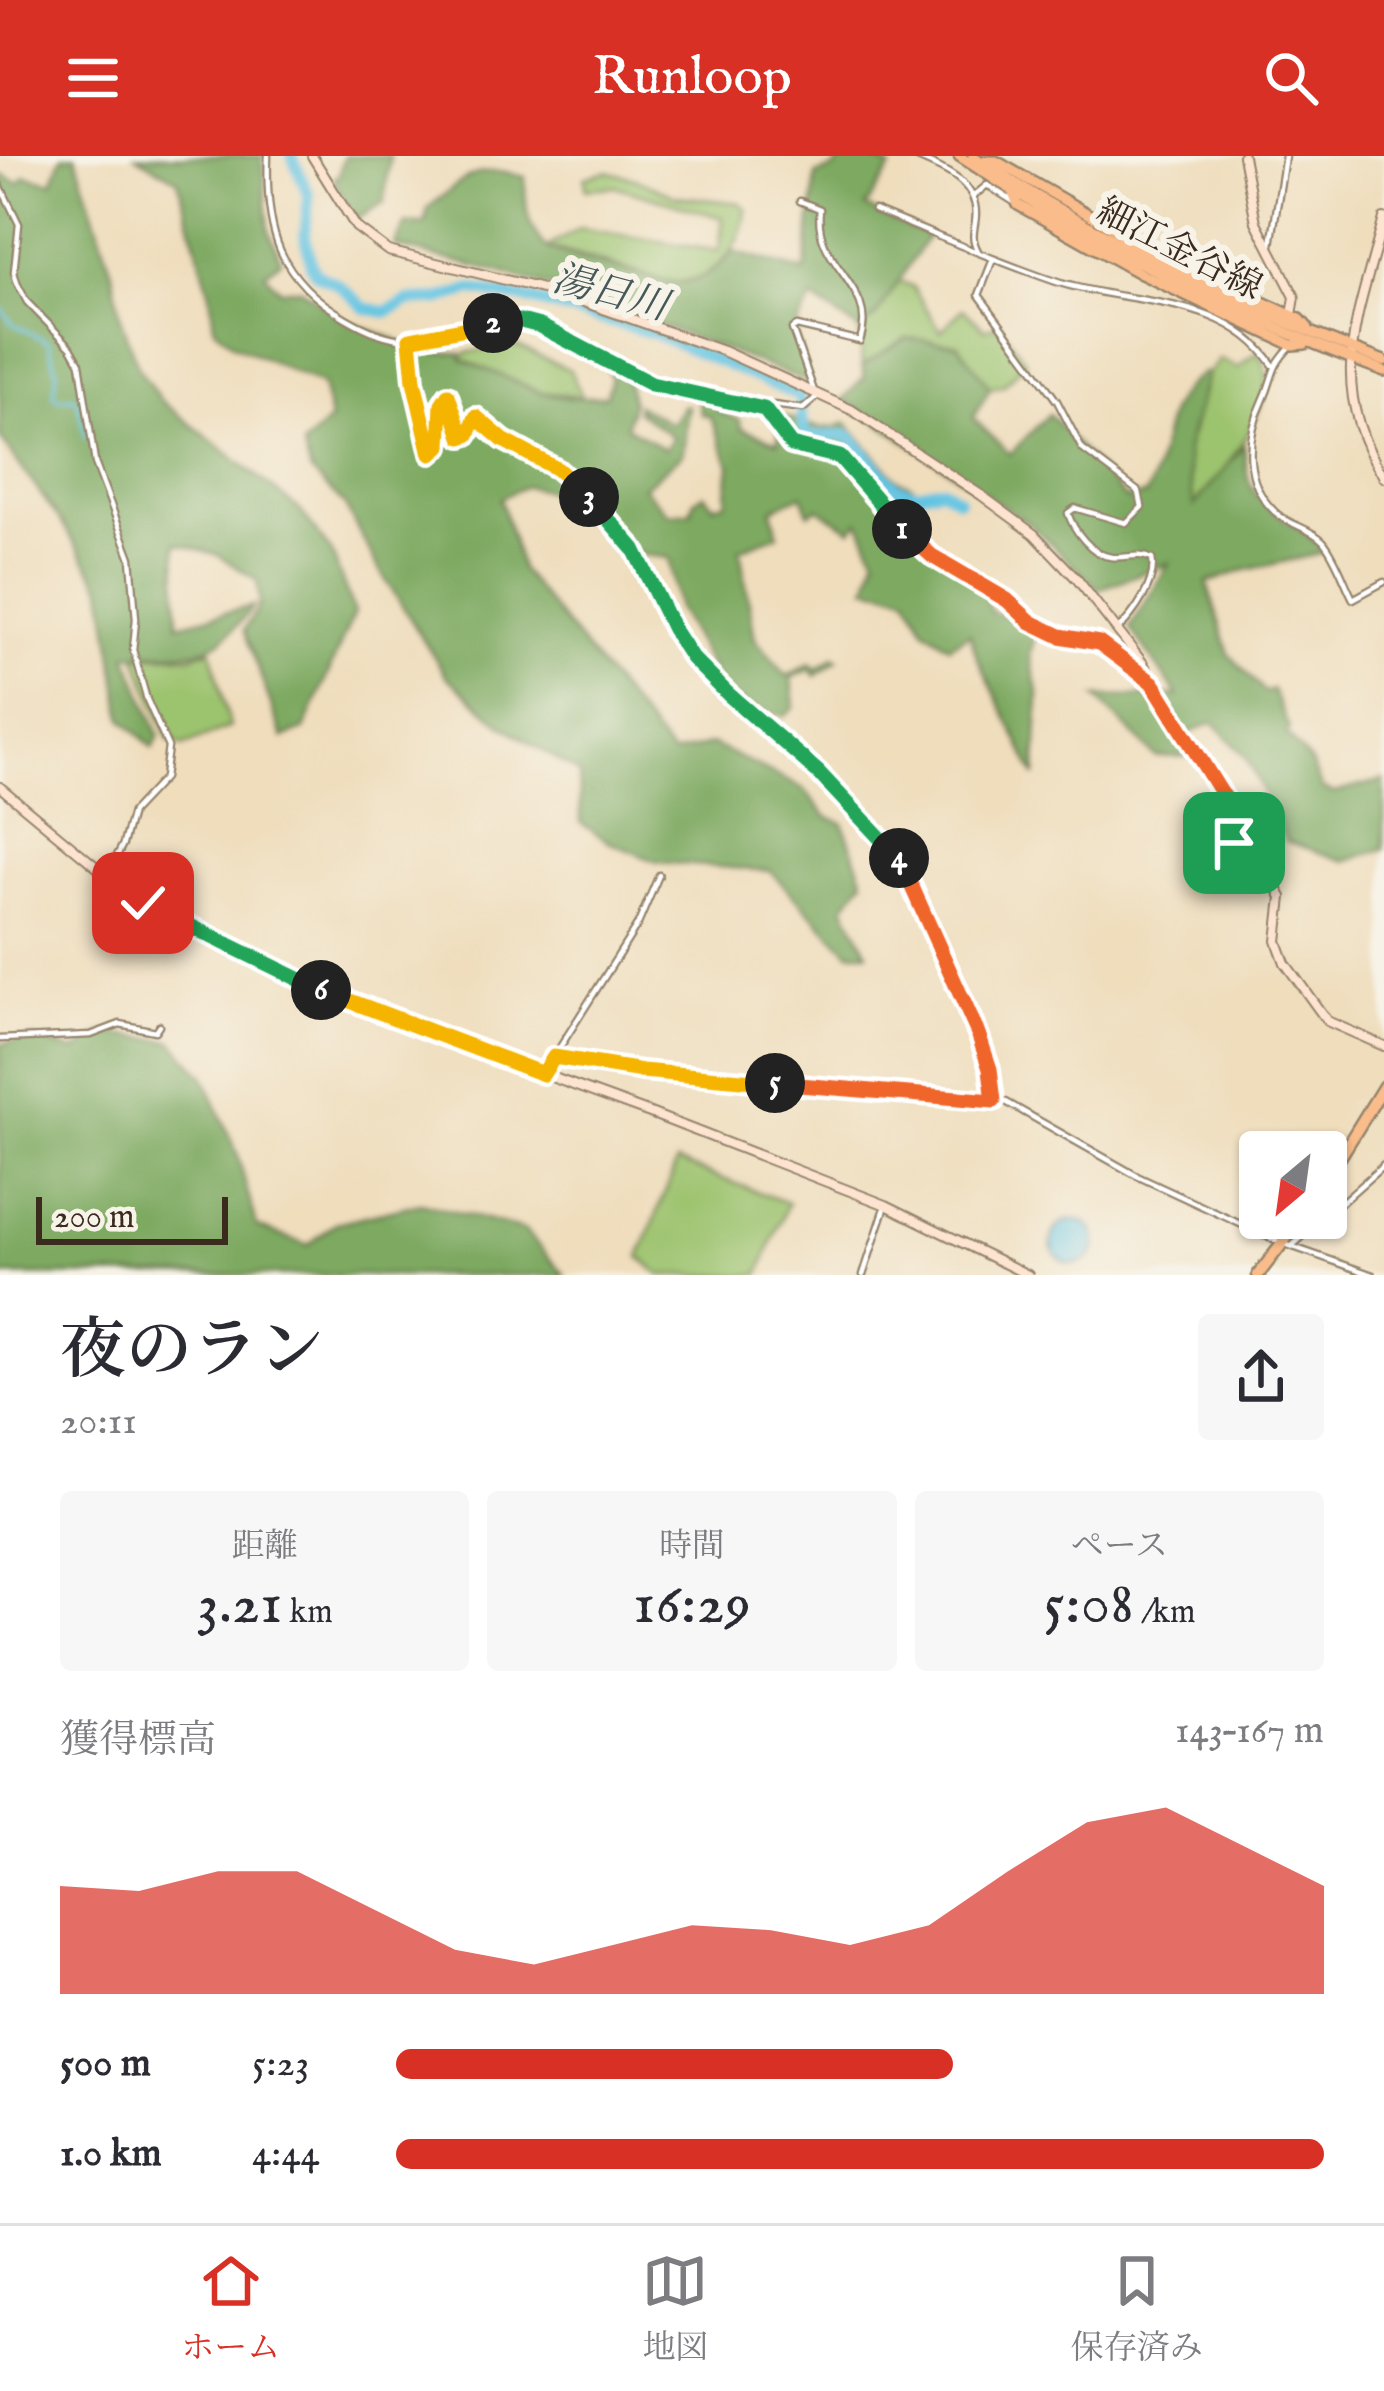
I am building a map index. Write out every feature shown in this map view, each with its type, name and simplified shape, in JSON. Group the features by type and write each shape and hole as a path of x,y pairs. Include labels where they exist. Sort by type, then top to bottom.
{"highway":[{"path":"1347,1146 1384,1086"},
{"path":"1258,1275 1292,1239"}],"main road":[{"name":"細江金谷線","path":"959,156 1135,261 1384,371"},
{"name":"細江金谷線","path":"984,158 1064,212 1311,338"},
{"path":"984,158 1161,256 1292,316 1311,338 1292,345 1141,274 1018,205 1012,191"},
{"name":"細江金谷線","path":"1351,354 1384,361"}],"street":[{"path":"268,156 266,203 289,271 307,292 352,322 391,338 410,339 521,321 559,335 651,384 764,409 773,405 803,409 817,392"},
{"path":"312,156 356,227 388,250 558,293 723,351 817,392 877,426 1034,534 1063,561 1117,630 1225,799 1234,843 1282,897 1277,951 1285,963 1327,1021 1384,1046"},
{"path":"913,156 951,173 975,194 973,238 978,251"},
{"path":"1243,156 1256,222 1295,296 1292,316"},
{"path":"1270,249 1285,156"},
{"path":"0,185 19,224 17,283 27,302 71,346 80,363 95,463 131,558 136,600 133,650 146,700 168,747 164,778 132,812 124,844 107,875"},
{"path":"975,194 987,185 1018,205"},
{"path":"800,201 820,209 817,227 823,244 863,303 866,319 860,341 792,328 817,392"},
{"path":"874,210 1060,284 1191,308 1261,346 1273,365"},
{"path":"1384,218 1351,354 1348,386 1367,451 1384,477"},
{"path":"993,259 979,295 1057,401 1082,449 1139,492 1142,507 1126,523 1075,508 1068,514 1071,524 1100,553 1152,559 1152,577 1117,630"},
{"path":"410,339 414,381 431,454 440,446 442,404 448,395 462,437 468,435 476,417 503,440 570,478 634,549 692,658 818,772 895,852 924,906 979,1036 994,1101"},
{"path":"1292,345 1273,365 1271,385 1248,439 1261,492 1275,513 1323,541 1353,599 1384,582"},
{"path":"764,409 791,445 840,457 932,556 994,591 1050,633 1099,643 1153,683"},
{"path":"0,787 158,912 326,993 886,1205 1028,1275"},
{"path":"543,1074 638,924 659,875"},
{"path":"0,1040 91,1035 120,1024 155,1031 159,1025"},
{"path":"554,1057 642,1071 994,1101 1021,1110 1137,1176 1289,1244 1373,1275"},
{"path":"1347,1198 1384,1165"},
{"path":"863,1275 886,1205"},
{"path":"1289,1244 1296,1239"}],"green space":[{"path":"62,156 76,156 113,275 121,321 139,369 160,400 299,509 331,551 354,613 304,730 283,738 244,630 260,604 257,580 216,554 176,543 178,624 253,606 210,647 127,655 159,736 153,748 123,719 103,588 0,438 0,174 19,183 25,176 52,182"},
{"path":"136,156 262,156 269,230 281,260 265,273 280,290 300,288 345,320 416,352 461,353 462,359 540,392 568,398 606,396 611,378 604,363 626,375 632,404 626,426 665,449 673,437 636,410 637,405 673,424 682,406 688,406 683,454 643,487 669,514 691,512 695,500 704,494 713,505 726,502 730,465 711,417 701,414 698,398 710,397 718,411 740,420 741,428 778,442 779,422 773,413 818,427 846,423 898,480 913,486 904,517 981,586 991,612 1008,617 1015,612 1036,631 1030,655 1039,695 1036,777 977,657 970,633 949,646 925,629 907,595 867,587 876,557 859,521 851,529 818,508 809,513 802,495 772,509 778,535 740,549 755,639 787,676 811,663 817,669 834,657 838,660 816,676 810,669 792,678 795,707 784,716 747,706 721,686 678,610 669,558 636,554 544,490 526,486 500,498 521,570 672,755 711,744 804,789 827,817 843,823 864,880 844,906 868,952 849,952 770,871 657,862 611,843 581,823 579,773 502,725 447,677 344,504 311,472 303,446 330,420 322,385 234,345 214,327 210,294 178,180"},
{"path":"344,156 390,156 384,203 355,220 334,179"},
{"path":"840,156 868,156 891,168 866,207 929,234 876,317 859,330 812,299 794,331 810,383 621,310 394,246 406,224 425,224 428,208 452,189 472,176 494,172 525,177 534,232 547,247 572,256 685,283 711,272 733,252 805,272 816,175 836,168"},
{"path":"606,171 676,196 740,203 746,209 744,223 733,249 701,277 673,283 548,247 580,228 719,251 723,218 617,187 586,189 585,177"},
{"path":"899,281 912,286 941,331 963,308 985,329 999,324 1026,362 1003,386 990,388 958,344 906,338 862,366 859,330 876,317"},
{"path":"906,338 958,344 990,388 973,418 1010,454 1049,414 1126,499 1146,495 1177,399 1204,372 1207,375 1186,450 1194,506 1244,445 1248,476 1258,496 1324,553 1207,583 1229,654 1265,693 1272,690 1289,728 1287,735 1311,763 1322,789 1334,793 1384,780 1384,849 1345,861 1286,841 1246,757 1213,722 1181,737 1188,756 1156,757 1096,697 1178,696 1130,628 1169,563 1099,589 1031,525 843,399 865,377 862,366"},
{"path":"518,346 570,370 582,397 540,392 462,359 466,353"},
{"path":"1259,351 1267,375 1258,412 1228,464 1194,507 1186,450 1208,373 1220,359 1238,368"},
{"path":"211,649 230,727 184,746 169,740 136,655 191,656"},
{"path":"104,1033 172,1041 204,1076 237,1153 257,1227 308,1245 336,1223 421,1203 524,1230 565,1275 0,1275 0,1044 34,1038 75,1051"},
{"path":"677,1162 788,1203 759,1275 660,1275 640,1257"}],"water":[{"path":"1074,1220 1089,1227 1096,1242 1089,1257 1074,1264 1059,1257 1052,1242 1059,1227"}],"waterway":[{"name":"湯日川","path":"292,156 309,195 305,234 311,265 365,308 386,312 409,301 438,300 472,290 526,299 653,333 800,397 804,431 810,437 849,435 896,487 916,493 942,488 958,499"},
{"path":"0,307 13,324 49,342 57,372 54,395 57,399 74,397 78,402 85,438"}],"route":[{"path":"143,903 346,1002 543,1074 554,1057 642,1071 994,1101 979,1036 907,869 818,772 692,658 634,549 602,510 570,478 503,440 476,417 468,435 462,437 448,395 442,404 440,446 431,454 414,381 410,339 508,320 551,331 651,384 764,409 791,445 840,457 911,539 932,556 994,591 1050,633 1099,643 1153,683 1216,780 1234,843"}]}
